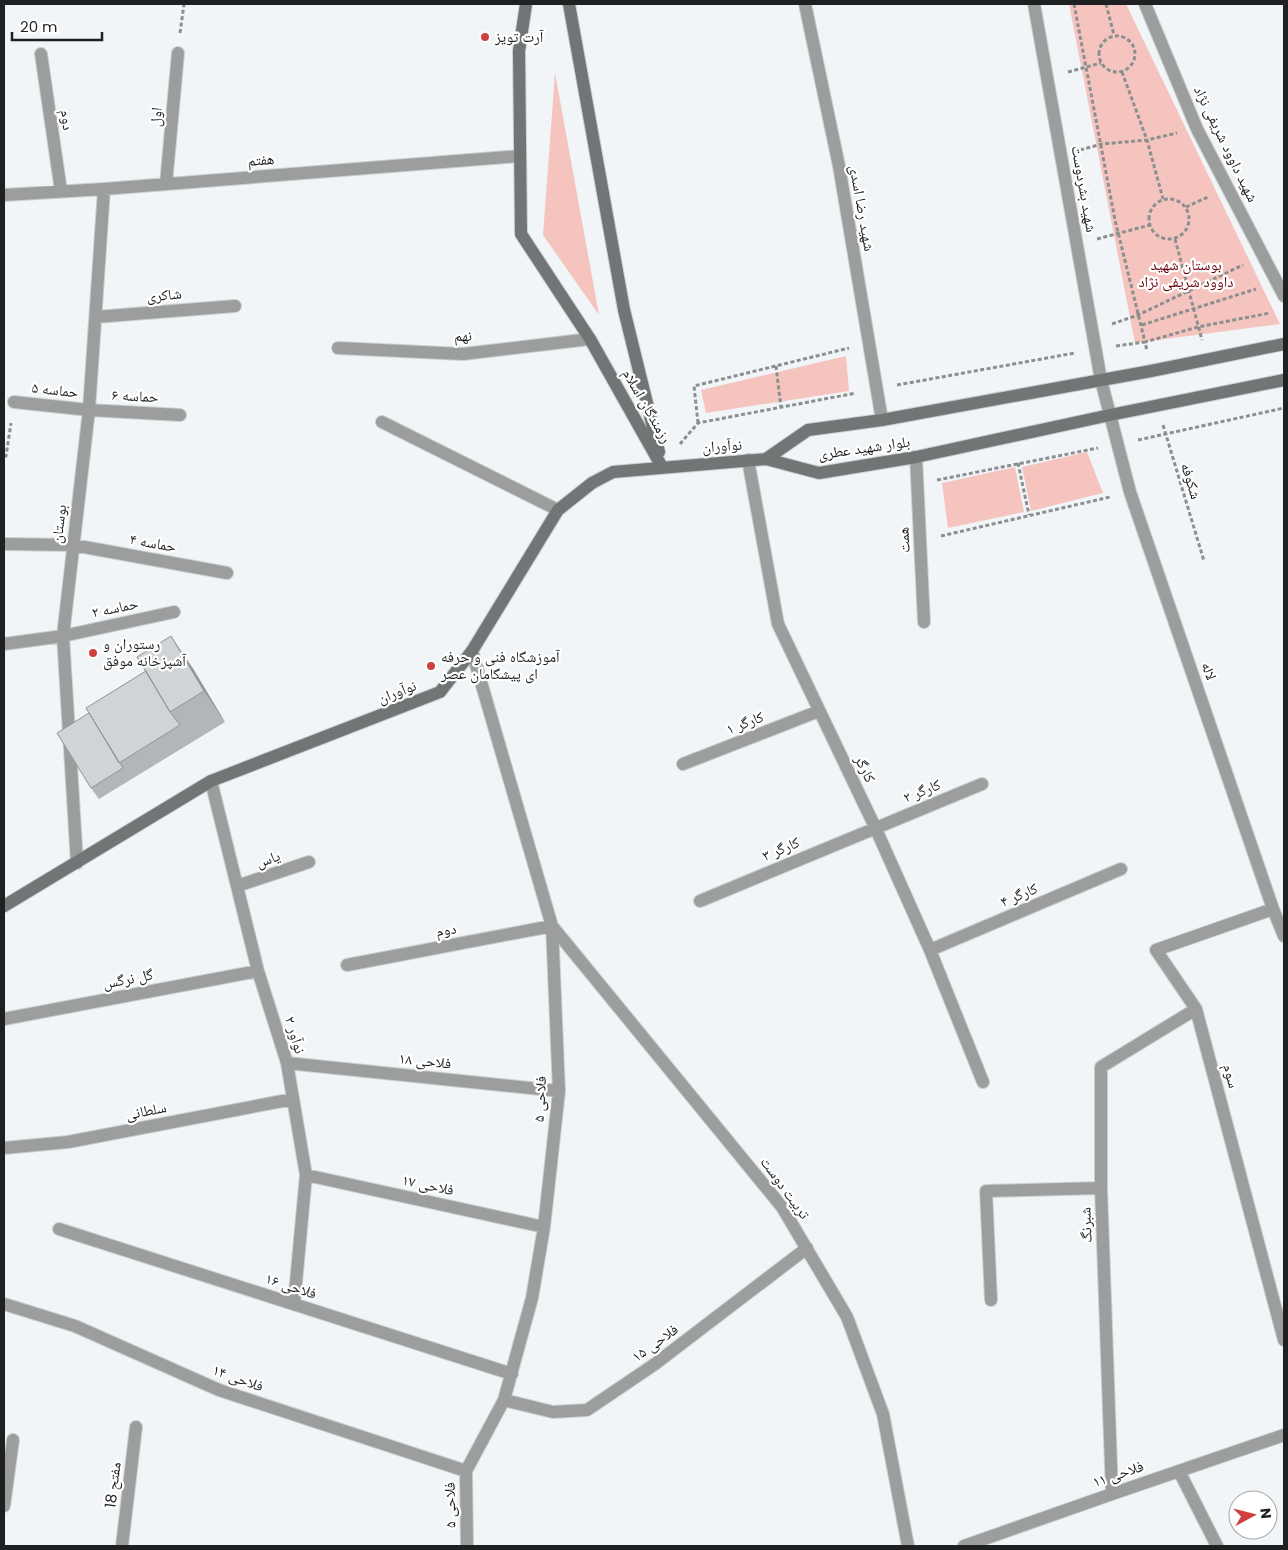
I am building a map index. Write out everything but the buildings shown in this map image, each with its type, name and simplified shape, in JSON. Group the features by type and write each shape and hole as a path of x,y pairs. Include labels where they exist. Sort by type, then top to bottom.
{"street":[{"name":"رزمندگان اسلام","path":"526,4 519,51 521,234 590,339 662,467"},
{"name":"رزمندگان اسلام","path":"569,4 624,310 662,467"},
{"name":"شهید رضا اسدی","path":"805,4 839,166 882,420"},
{"name":"شهید بشردوست","path":"1034,4 1095,349 1110,415"},
{"name":"شهید داوود شریفی نژاد","path":"1145,4 1197,129 1284,296"},
{"name":"دوم","path":"41,54 61,191"},
{"name":"اول","path":"166,184 178,54"},
{"name":"هفتم","path":"4,195 104,189 520,156"},
{"name":"بوستان","path":"77,863 63,636 90,410 104,189"},
{"name":"شاکری","path":"96,317 235,306"},
{"name":"نهم","path":"338,348 463,354 590,339"},
{"name":"بلوار شهید عطری","path":"766,459 808,430 882,420 1151,371 1284,344"},
{"name":"بلوار شهید عطری","path":"766,459 819,473 916,457 1284,380"},
{"name":"حماسه ۵","path":"14,402 90,410"},
{"name":"حماسه ۶","path":"90,410 180,415"},
{"name":"لاله","path":"1110,415 1130,492 1273,909 1284,936"},
{"path":"382,422 558,510"},
{"name":"همت","path":"916,457 924,622"},
{"name":"نوآوران","path":"4,906 211,781 440,692 472,651 558,510 592,484 613,472 766,459"},
{"name":"کارگر","path":"748,460 778,624 875,827 930,950 984,1082"},
{"name":"حماسه ۴","path":"4,544 73,545 227,573"},
{"name":"حماسه ۲","path":"4,644 63,636 174,612"},
{"name":"فلاحی ۵","path":"467,1546 466,1471 504,1400 532,1298 544,1227 559,1091 552,926 472,651"},
{"name":"کارگر ۱","path":"683,764 819,712"},
{"name":"نوآور ۲","path":"211,781 258,971 288,1063 306,1175 294,1304"},
{"name":"کارگر ۲","path":"875,827 982,784"},
{"name":"کارگر ۳","path":"700,901 875,827"},
{"name":"یاس","path":"238,886 308,862"},
{"name":"کارگر ۴","path":"930,950 1122,869"},
{"name":"سوم","path":"1273,909 1156,950 1196,1009 1284,1340"},
{"name":"دوم","path":"347,965 552,926"},
{"name":"تربیت دوست","path":"552,926 782,1207 847,1317 883,1414 908,1546"},
{"name":"گل نرگس","path":"4,1019 258,971"},
{"name":"شبرنگ","path":"1112,1494 1101,1188 1101,1067 1196,1009"},
{"name":"فلاحی ۱۸","path":"288,1063 559,1091"},
{"name":"سلطانی","path":"4,1148 68,1142 293,1099"},
{"name":"فلاحی ۱۷","path":"306,1175 544,1227"},
{"path":"991,1300 986,1191 1101,1188"},
{"name":"فلاحی ۱۶","path":"59,1229 512,1374"},
{"name":"فلاحی ۱۵","path":"504,1400 553,1412 587,1410 655,1364 806,1248"},
{"name":"فلاحی ۱۴","path":"4,1304 75,1326 219,1390 466,1471"},
{"name":"مفتح 18","path":"122,1546 136,1427"},
{"name":"فلاحی ۱۱","path":"964,1546 1284,1435"},
{"path":"4,1506 13,1440"},
{"path":"1179,1471 1217,1546"}],"path":[{"path":"178,54 184,4"},
{"path":"1074,4 1119,233 1142,325 1151,371"},
{"path":"1106,4 1114,35"},
{"path":"1114,35 1127,38 1135,50 1133,63 1122,72 1110,71 1101,63 1098,52 1103,41 1114,35"},
{"path":"1047,77 1101,63"},
{"path":"1122,72 1147,140 1163,199"},
{"path":"1061,156 1102,144 1147,140 1197,129"},
{"path":"1163,199 1176,200 1186,207 1190,220 1186,232 1175,239 1164,239 1155,234 1150,225 1149,215 1154,205 1163,199"},
{"path":"1077,244 1150,225"},
{"path":"1175,239 1198,327 1209,359"},
{"path":"1092,330 1138,315 1190,292 1264,255"},
{"path":"1142,325 1194,310 1276,282"},
{"path":"662,467 698,422 781,408 877,388 1095,349 1145,342 1198,327 1275,312"},
{"path":"698,422 694,386 869,344"},
{"path":"776,366 781,408"},
{"name":"حماسه ۵","path":"4,456 6,456 14,402"},
{"name":"شکوفه","path":"1157,406 1204,561"},
{"path":"918,484 1166,435 1284,408"},
{"path":"1018,463 1029,515"},
{"path":"921,541 1130,492"}],"green space":[{"name":"بوستان شهید داوود شریفی نژاد","path":"1069,4 1126,4 1280,324 1135,343"},
{"path":"555,73 599,315 543,235"},
{"path":"846,356 849,391 706,413 701,390"},
{"path":"1087,452 1103,493 1031,511 1022,467"},
{"path":"1015,467 1024,512 948,528 942,483"}],"place":[{"name":"آرت تویز","path":"485,37"},
{"name":"رستوران و آشپزخانه موفق","path":"93,653"},
{"name":"آموزشگاه فنی و حرفه ای پیشگامان عصر","path":"431,666"}]}
